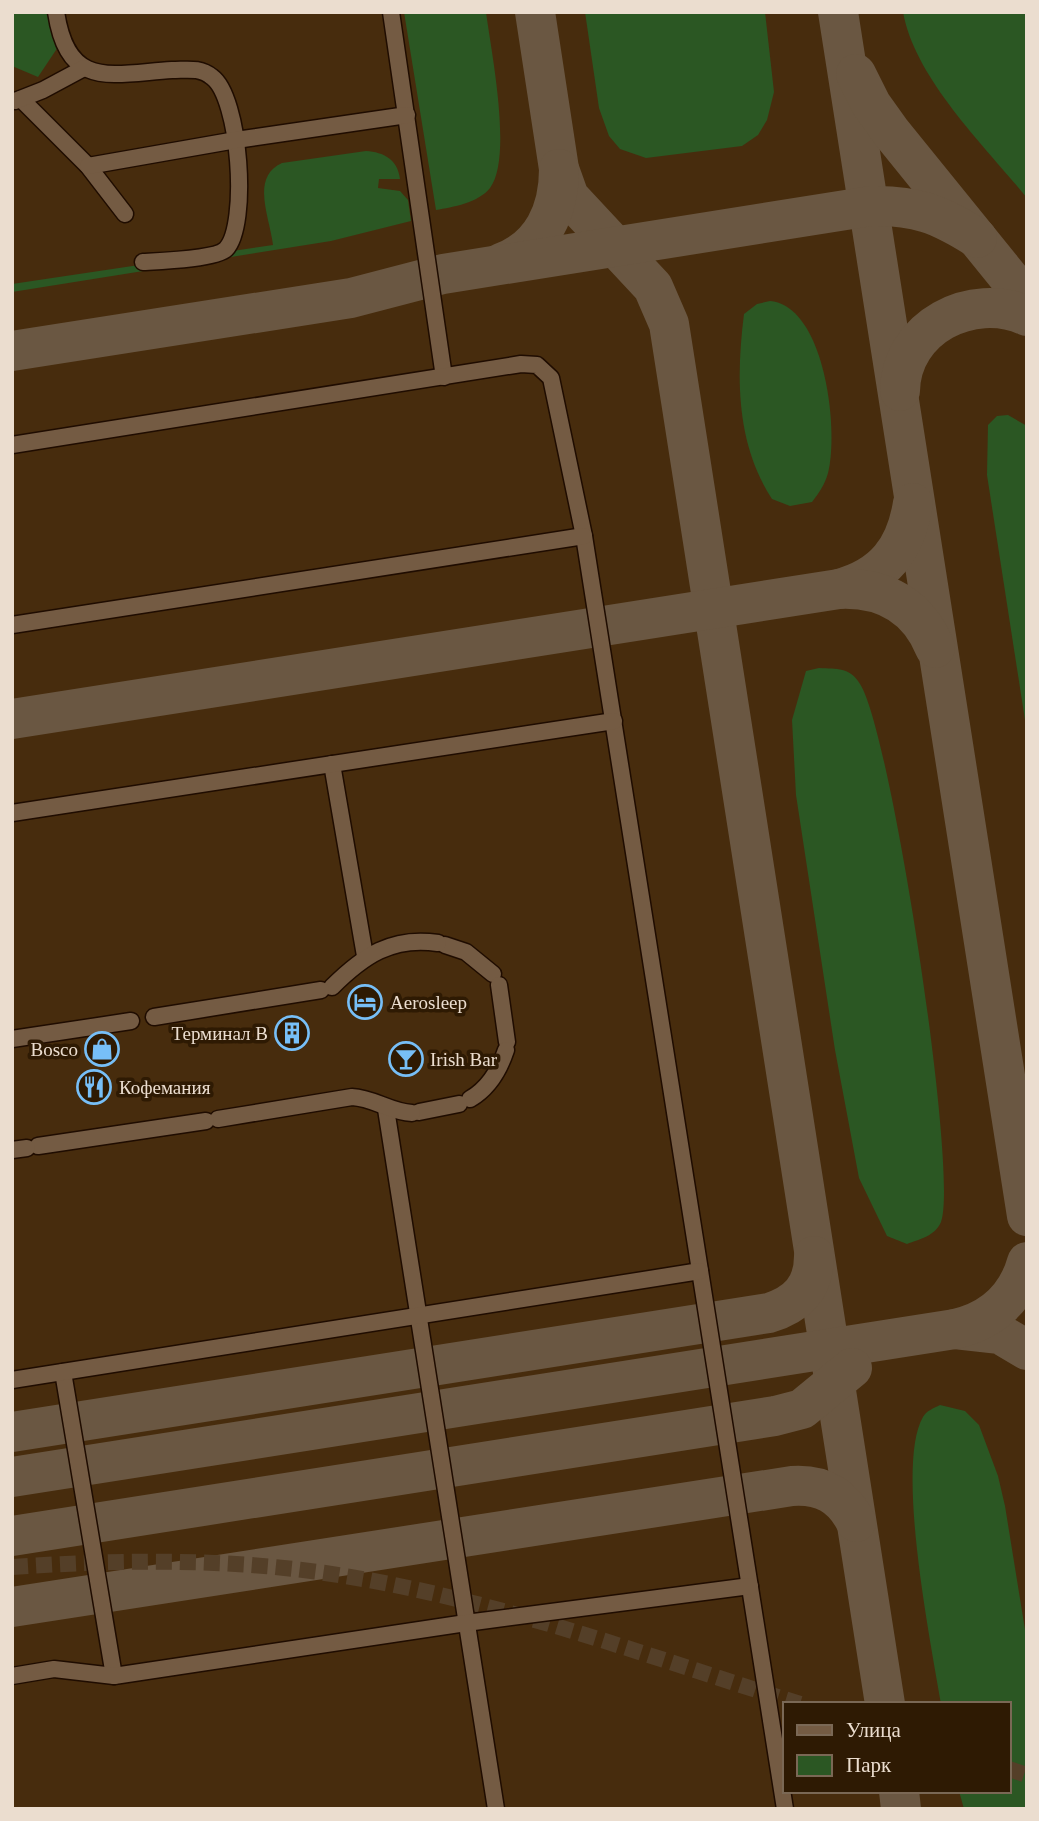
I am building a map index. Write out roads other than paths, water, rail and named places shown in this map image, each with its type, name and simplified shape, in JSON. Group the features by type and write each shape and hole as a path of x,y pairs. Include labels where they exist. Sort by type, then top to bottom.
{"lane":[{"path":"56,12 65,50 84,68 109,74 198,69 221,84 228,95 236,139 236,214 228,247 215,254 143,262"},
{"path":"391,12 444,377"},
{"path":"84,68 17,100 88,166 125,214"},
{"path":"88,166 236,139 407,115"},
{"path":"12,445 521,365 537,365 547,372 554,384 584,536 614,721 785,1809"},
{"path":"12,625 584,536"},
{"path":"12,813 614,721"},
{"path":"332,764 365,957"},
{"path":"25,1148 352,1097 367,1098 386,1109 416,1112 464,1101 481,1093 493,1078 506,1046 496,980 466,952 441,944 408,940 365,957 326,988 153,1017"},
{"path":"12,1039 131,1021"},
{"path":"386,1109 496,1809"},
{"path":"12,1380 700,1271"},
{"path":"63,1372 114,1676"},
{"path":"12,1676 54,1670 114,1676 466,1623 750,1586"}],"tunnel":[{"path":"12,1567 130,1562 208,1563 286,1568 386,1583 446,1596 565,1629 794,1702"},
{"path":"1011,1770 1027,1775"}],"place":[{"name":"Aerosleep","path":"365,1002"},
{"name":"Терминал B","path":"292,1033"},
{"name":"Bosco","path":"102,1049"},
{"name":"Irish Bar","path":"406,1059"},
{"name":"Кофемания","path":"94,1087"}]}
